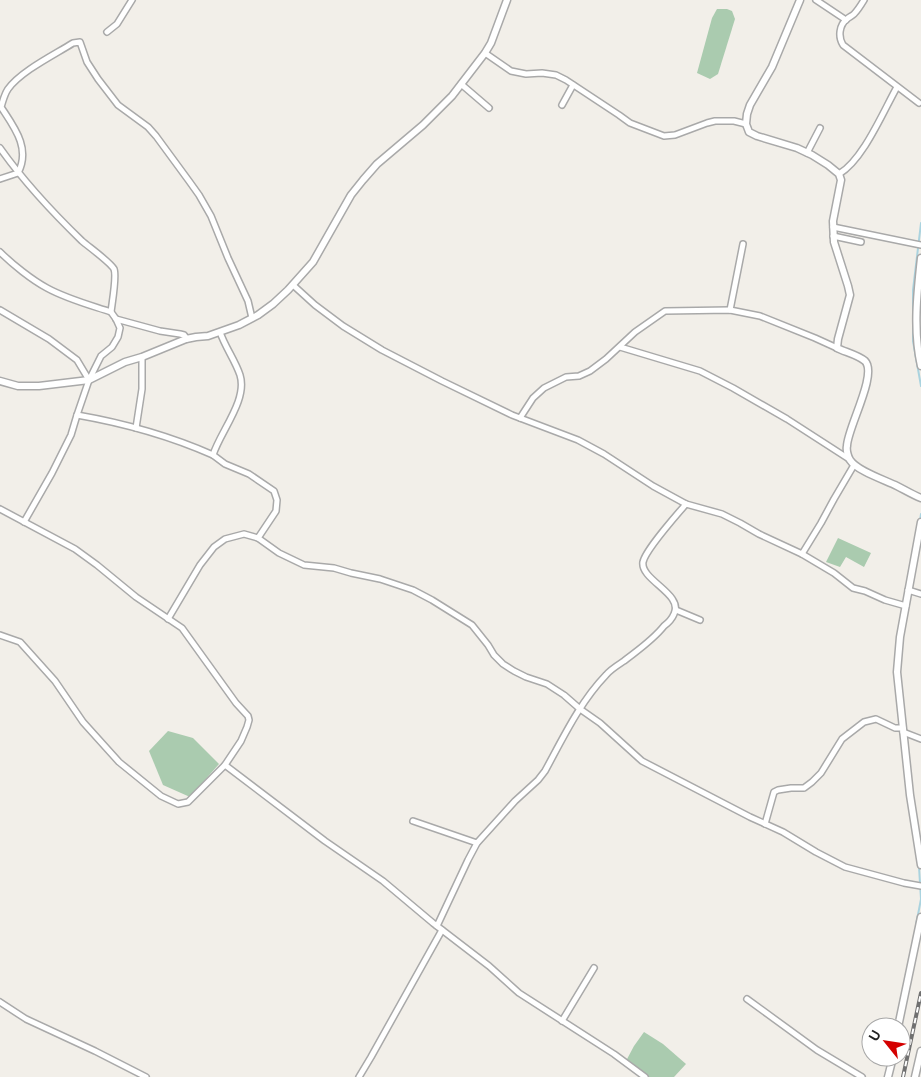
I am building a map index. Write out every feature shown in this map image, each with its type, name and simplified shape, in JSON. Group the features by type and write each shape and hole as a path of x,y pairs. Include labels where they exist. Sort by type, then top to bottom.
{"street":[{"path":"107,32 117,24 132,0"},
{"path":"0,381 18,386 38,386 89,380 124,362 142,358 188,339 220,332 252,318 273,304 293,285 312,262 351,195 363,180 377,164 423,126 452,96 491,43 507,0"},
{"path":"800,0 772,67 750,105 746,124 749,132 797,148 828,165 839,174 841,180 833,222 833,236 850,295 837,348"},
{"path":"816,0 846,20"},
{"path":"864,0 856,12 841,27 840,35 843,46 919,103"},
{"path":"0,178 18,173 22,166 23,158 19,136 0,107 5,95 10,87 27,72 73,43 80,42 87,62 98,80 118,105 148,127 199,195 212,216 228,258 248,301 252,318"},
{"path":"485,53 511,70 526,74 542,73 556,75 630,123 664,136 674,135 716,121 746,124"},
{"path":"461,84 489,108"},
{"path":"562,105 573,85"},
{"path":"839,174 845,170 862,149 897,87"},
{"path":"807,153 820,128"},
{"path":"0,148 18,173 63,222 114,269 111,312"},
{"path":"833,227 918,245"},
{"path":"833,236 861,242"},
{"path":"730,310 743,244"},
{"path":"0,252 18,268 47,288 111,312 120,328 118,337 112,347 101,356 89,380 71,435 24,522"},
{"path":"921,258 917,342 921,366"},
{"path":"293,285 315,306 382,350 520,418 578,440 604,454 652,486 686,504 722,514 802,554 834,573 853,588 903,605"},
{"path":"0,310 49,339 77,360 89,380"},
{"path":"520,418 533,398 544,388 566,377 579,376 590,371 620,347 634,332 665,311 730,310 760,316 815,338 864,361 867,365 868,374 864,393 846,445 849,459"},
{"path":"116,319 160,331 184,335 188,339"},
{"path":"213,456 237,403 242,382 220,332"},
{"path":"620,347 700,371 787,419 849,459 854,465 918,497"},
{"path":"136,428 142,389 142,358"},
{"path":"77,414 136,428 191,446 248,474 274,491 277,500 276,511 258,538"},
{"path":"802,554 854,465"},
{"path":"436,926 477,843 515,800 538,780 545,771 588,695 607,673 657,635 673,616 676,604 646,573 643,565 648,552 686,504"},
{"path":"0,509 90,560 136,597 182,628 236,703 248,716 247,727 241,741 225,764 188,802 178,804 161,796 119,762 83,722 55,681 20,642 0,634"},
{"path":"921,522 908,590 903,605 897,672 901,729 921,865"},
{"path":"168,619 200,565 214,547 225,539 244,534 258,538 279,553 304,566 334,568 380,578 413,590 472,626 494,655 504,664 514,671 547,684 564,694 642,761 783,832 845,867 918,886"},
{"path":"908,590 921,593"},
{"path":"676,610 700,620"},
{"path":"765,824 774,792 791,788 804,788 812,782 821,773 842,739 864,722 876,719 921,739"},
{"path":"225,764 325,841 383,881 436,926 489,966 519,993 614,1054 645,1077"},
{"path":"413,820 477,843"},
{"path":"900,1017 921,917"},
{"path":"359,1077 376,1050 442,930"},
{"path":"562,1021 594,968"},
{"path":"747,999 817,1050 862,1077"},
{"path":"0,1002 26,1020 95,1051 146,1077"},
{"path":"915,1077 921,1051"}],"green space":[{"path":"717,9 732,11 735,19 718,74 710,79 697,73 712,18"},
{"path":"838,538 871,553 864,567 846,557 840,567 826,562"},
{"path":"168,731 193,738 219,764 190,797 163,785 149,751"},
{"path":"644,1032 663,1044 686,1064 674,1077 649,1077 626,1061"}],"waterway":[{"path":"921,223 913,290 913,341 921,386"},
{"path":"920,521 921,514"},
{"path":"916,925 921,899 919,867"}],"railway":[{"path":"903,1077 921,993"}]}
